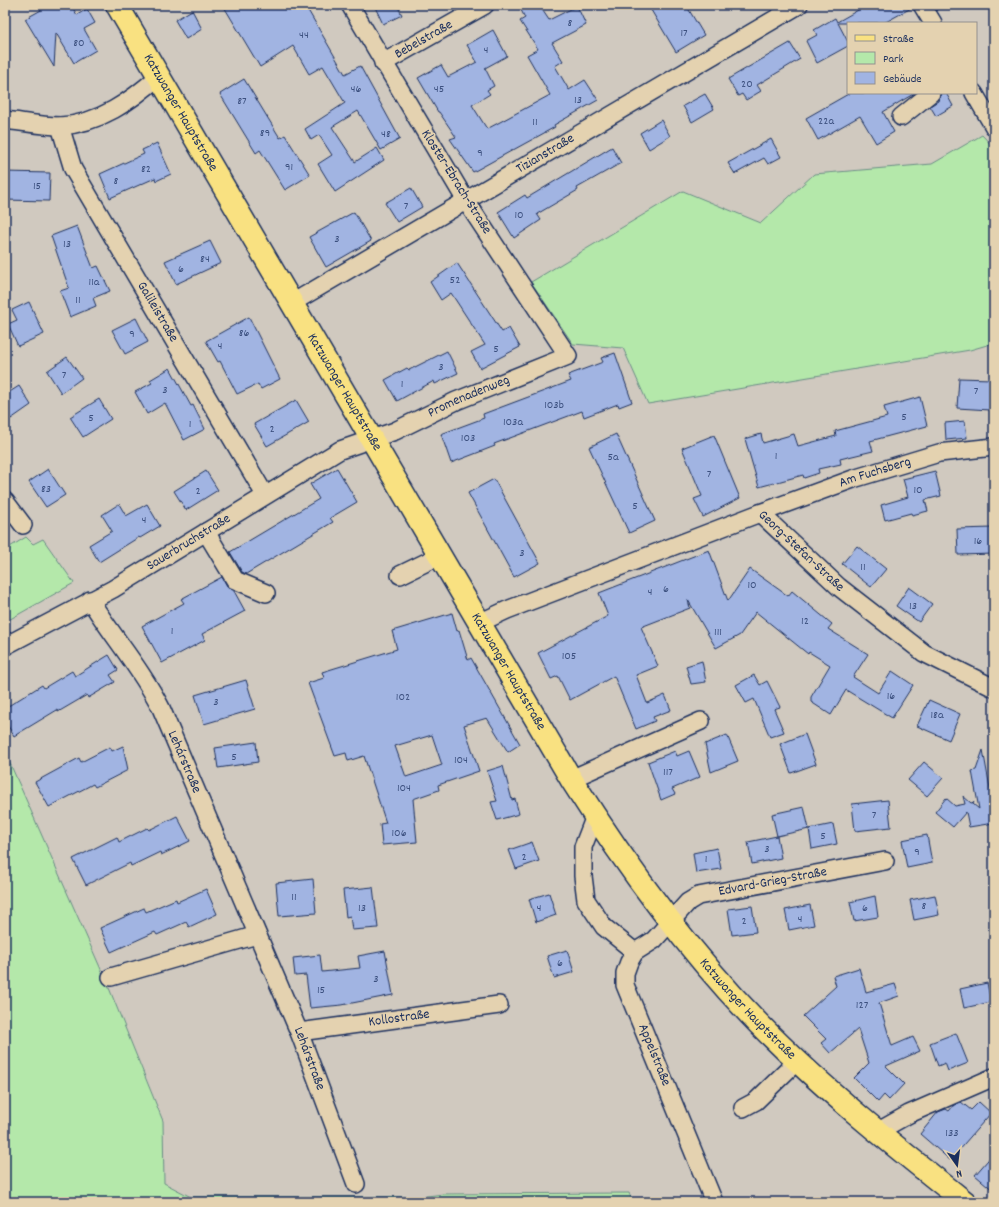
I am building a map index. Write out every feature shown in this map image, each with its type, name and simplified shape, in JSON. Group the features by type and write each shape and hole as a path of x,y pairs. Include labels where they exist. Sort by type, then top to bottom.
{"main road":[{"name":"Katzwanger Hauptstraße","path":"117,5 478,623 571,779 595,816 669,921 740,1003 797,1061 877,1132 965,1202"}],"street":[{"name":"Kloster-Ebrach-Straße","path":"350,5 466,201 568,356"},
{"name":"Bebelstraße","path":"383,63 485,5"},
{"name":"Tizianstraße","path":"292,303 799,5"},
{"path":"922,5 932,22"},
{"path":"5,120 60,126 102,116 144,89 159,76"},
{"path":"901,117 930,94"},
{"path":"975,94 994,126"},
{"name":"Galileistraße","path":"60,126 73,168 265,495"},
{"name":"Promenadenweg","path":"370,438 395,431 456,401 568,356"},
{"name":"Sauerbruchstraße","path":"5,646 124,582 335,453 370,438"},
{"name":"Am Fuchsberg","path":"760,513 853,480 939,453 994,447"},
{"path":"5,501 24,525"},
{"name":"Georg-Stefan-Straße","path":"478,623 514,607 760,513 839,587 924,653 994,688"},
{"path":"206,532 235,580 266,593"},
{"path":"400,575 439,556"},
{"name":"Lehárstraße","path":"90,600 156,697 183,757 256,935 299,1032 356,1184"},
{"path":"571,779 701,721"},
{"path":"595,816 583,847 583,876 586,900 604,927 635,952 654,940 669,921"},
{"name":"Edvard-Grieg-Straße","path":"669,921 688,902 698,896 885,861"},
{"path":"111,977 256,935"},
{"name":"Appelstraße","path":"635,952 628,962 625,973 625,985 714,1202"},
{"name":"Kollostraße","path":"299,1032 499,1005"},
{"path":"743,1108 756,1101 797,1061"},
{"path":"877,1132 909,1114 994,1077"}],"green space":[{"path":"982,135 994,148 994,343 970,350 648,404 623,348 573,344 531,282 683,191 761,223 814,174 932,164"},
{"path":"26,537 33,544 43,539 74,583 5,622 5,550"},
{"path":"5,752 107,983 163,1121 164,1183 191,1197 419,1197 443,1194 629,1193 633,1202 5,1202"}],"building":[{"path":"40,5 71,5 77,15 87,9 95,23 84,29 96,50 74,63 56,33 54,67 25,19 43,9"},
{"path":"223,5 305,5 345,74 360,66 400,139 381,150 358,111 332,127 355,162 377,148 384,160 335,192 318,164 332,155 319,135 311,140 305,129 345,103 323,66 309,74 293,46 260,67"},
{"path":"374,5 397,5 402,15 383,24"},
{"path":"529,5 539,5 549,20 577,6 586,25 552,43 563,61 555,66 569,90 585,80 598,100 554,125 555,127 473,172 450,139 456,137 438,112 418,78 441,65 448,77 477,62 467,45 493,30 507,56 485,68 494,86 487,90 490,94 472,105 487,129 550,95 527,55 538,49 520,21 525,18 521,10"},
{"path":"648,5 686,5 704,35 676,52"},
{"path":"867,5 912,5 913,7 886,22 838,23 847,40 847,47 817,63 806,41 817,35 814,30 835,18 837,22"},
{"path":"192,10 202,29 186,39 175,20"},
{"path":"790,43 800,59 757,85 761,91 746,100 742,94 738,96 728,79"},
{"path":"244,79 280,138 285,135 310,175 285,190 260,150 256,153 220,94"},
{"path":"705,94 714,109 692,122 683,106"},
{"path":"848,94 913,94 883,112 894,132 876,143 860,116 818,140 806,118"},
{"path":"941,94 947,94 953,106 936,116 930,106 938,101"},
{"path":"661,120 670,136 649,149 640,133"},
{"path":"771,139 781,157 768,164 764,158 735,174 728,163"},
{"path":"157,143 171,174 156,181 155,178 110,198 100,174 144,154 142,150"},
{"path":"612,147 621,163 577,188 578,190 537,214 541,220 514,238 498,212 525,195 527,198"},
{"path":"5,172 50,173 49,201 5,200"},
{"path":"411,188 422,207 397,222 385,203"},
{"path":"354,212 371,241 326,267 309,237"},
{"path":"77,226 93,268 98,266 110,291 93,298 96,306 70,317 60,291 69,288 51,236"},
{"path":"210,241 221,263 176,284 165,261"},
{"path":"457,263 502,332 509,328 520,347 480,368 471,352 485,345 451,293 441,300 430,282"},
{"path":"29,302 44,334 18,346 8,324 17,320 12,310"},
{"path":"249,317 280,379 261,389 258,384 237,394 220,361 218,362 206,341"},
{"path":"136,318 148,342 125,354 112,330"},
{"path":"447,351 458,373 435,384 434,381 397,401 385,380 407,368 409,370"},
{"path":"615,353 632,402 619,407 618,404 584,417 582,411 494,444 495,446 451,463 441,434 484,418 483,414 571,381 568,375 603,362 601,358"},
{"path":"67,357 82,378 61,393 47,371"},
{"path":"170,368 191,406 193,405 205,429 184,440 165,403 147,414 135,392 152,383 150,380"},
{"path":"959,378 991,379 990,410 957,408"},
{"path":"19,386 31,405 11,419 5,410 5,395"},
{"path":"920,397 927,426 870,441 873,451 840,459 841,464 818,469 819,473 804,478 803,475 759,487 745,439 761,434 763,443 794,434 798,446 836,436 835,431 887,417 884,407"},
{"path":"99,399 111,419 83,437 70,417"},
{"path":"296,400 309,422 267,446 254,424"},
{"path":"965,421 967,438 946,440 945,423"},
{"path":"616,434 655,521 629,533 589,447"},
{"path":"714,435 740,498 703,517 694,499 702,496 682,448"},
{"path":"337,468 357,502 330,518 333,522 246,574 242,572 230,552 319,499 310,484"},
{"path":"48,469 65,495 46,507 29,482"},
{"path":"206,471 218,490 186,510 174,491"},
{"path":"935,471 941,496 925,500 928,511 912,515 911,513 885,520 881,505 908,497 903,479"},
{"path":"494,479 540,563 514,577 468,493"},
{"path":"119,504 126,516 147,504 160,526 140,538 139,537 99,562 89,545 112,531 102,515"},
{"path":"993,528 994,554 958,555 957,529"},
{"path":"857,546 886,569 871,587 842,564"},
{"path":"709,550 728,601 750,569 788,596 792,591 832,624 828,629 868,654 853,677 878,693 892,671 913,685 892,718 846,690 831,715 811,702 811,697 830,665 809,652 808,654 756,612 740,635 716,648 688,600 690,608 641,627 658,666 636,675 647,703 665,695 671,710 653,717 655,721 636,729 614,676 570,700 558,676 551,679 538,653 608,616 599,593"},
{"path":"222,577 227,586 234,591 245,611 202,634 205,640 162,663 142,626 184,603 181,599"},
{"path":"909,587 932,604 919,622 896,606"},
{"path":"452,613 468,660 471,658 520,744 508,752 487,718 464,725 479,771 438,785 439,790 413,799 417,842 382,845 380,824 386,823 364,756 348,761 346,753 335,756 308,683 324,678 322,672 397,649 392,631","holes":["432,735 442,765 406,777 395,746"]},
{"path":"109,655 118,670 110,675 115,682 88,698 87,695 58,712 57,710 14,736 5,721 5,708 42,685 44,688 72,671 75,676"},
{"path":"702,661 706,682 691,684 686,666"},
{"path":"754,675 760,685 767,681 780,707 774,709 784,732 770,737 754,699 746,703 736,685"},
{"path":"246,680 255,709 204,724 195,695"},
{"path":"929,700 960,714 949,740 917,726"},
{"path":"805,734 816,764 791,773 780,744"},
{"path":"727,735 738,761 711,772 705,744"},
{"path":"256,742 258,762 218,768 215,748"},
{"path":"123,746 128,770 95,787 93,784 49,807 35,782 79,758 81,762 110,747 112,751"},
{"path":"983,750 992,799 994,799 994,823 969,827 966,812 953,827 935,812 946,798 955,806 965,804 963,796 971,803 974,802 973,804 979,809 972,771 976,770"},
{"path":"675,751 677,756 689,751 700,777 672,789 675,794 661,800 648,762"},
{"path":"924,762 943,778 927,796 908,780"},
{"path":"503,766 512,800 515,799 519,814 497,820 491,802 497,801 487,771"},
{"path":"888,800 891,827 855,831 852,804"},
{"path":"804,807 809,829 777,836 772,814"},
{"path":"177,816 190,841 161,855 160,852 131,866 130,863 86,885 73,859 117,837 119,842 147,828 149,830"},
{"path":"833,824 837,844 812,849 809,829"},
{"path":"927,835 932,863 907,868 902,840"},
{"path":"777,836 781,858 752,864 748,842"},
{"path":"532,842 539,861 516,869 509,850"},
{"path":"717,848 721,869 696,873 693,853"},
{"path":"313,879 316,913 279,916 276,883"},
{"path":"373,887 378,928 352,930 350,916 346,917 343,890"},
{"path":"206,889 217,914 189,927 186,922 157,935 155,932 111,952 100,928 144,908 146,912 176,899 177,902"},
{"path":"549,893 556,915 536,922 529,899"},
{"path":"935,895 939,915 914,920 910,900"},
{"path":"875,896 878,917 854,921 850,902"},
{"path":"810,905 814,925 789,930 785,910"},
{"path":"752,906 756,932 732,935 728,909"},
{"path":"567,950 574,972 554,978 547,956"},
{"path":"385,951 393,995 342,1005 310,1008 306,975 295,976 293,958 320,955 322,972 360,968 358,956"},
{"path":"859,968 866,992 895,984 899,996 879,1003 892,1046 913,1037 920,1051 886,1066 904,1084 889,1100 884,1095 878,1102 854,1078 869,1063 858,1029 830,1053 821,1043 826,1039 803,1016 836,986 833,976"},
{"path":"987,983 991,1002 964,1008 960,989"},
{"path":"956,1033 968,1063 948,1071 945,1063 938,1066 930,1043"},
{"path":"961,1102 971,1110 979,1102 991,1113 950,1160 920,1134 938,1112 946,1109 949,1111 954,1105"},
{"path":"994,1153 994,1191 975,1175"}]}
